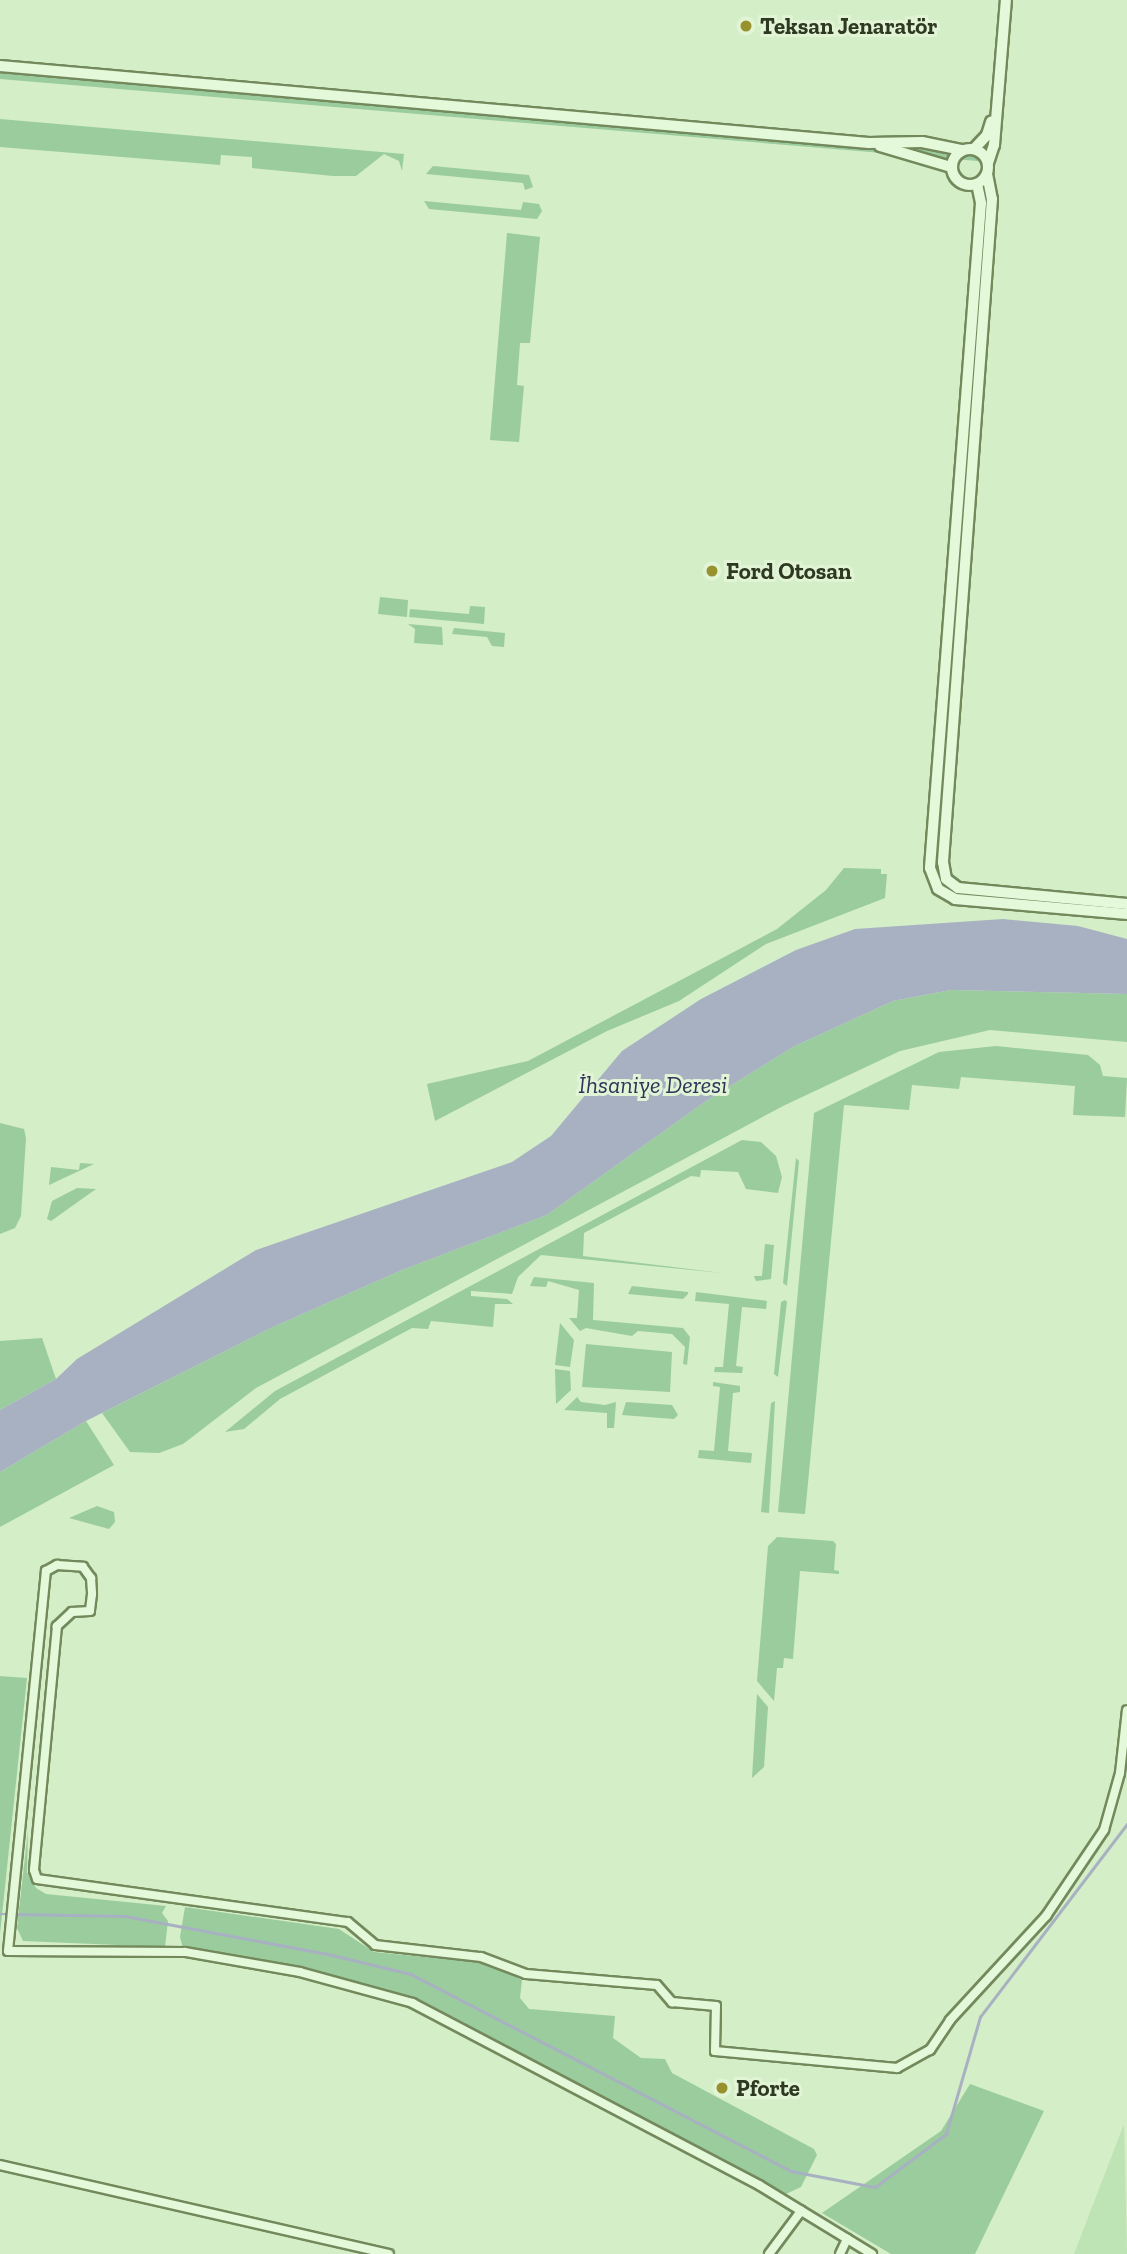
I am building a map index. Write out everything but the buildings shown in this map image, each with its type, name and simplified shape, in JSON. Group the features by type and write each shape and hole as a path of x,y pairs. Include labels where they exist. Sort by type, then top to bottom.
{"main road":[{"path":"974,149 990,126 999,0"},
{"path":"976,184 987,169 994,145 1006,0"},
{"path":"974,149 962,150 951,167 958,182 976,184"},
{"path":"974,149 987,169 992,199 943,862 946,878 958,888 1127,904"},
{"path":"976,184 981,203 930,869 938,889 955,899 1127,914"}],"street":[{"path":"0,66 869,143 922,142 962,150"},
{"path":"869,143 951,167"},
{"path":"872,2254 802,2211 413,2003 300,1972 185,1951 4,1951 11,1920 46,1572 57,1565 88,1572 92,1594 90,1611 72,1612 57,1626 34,1870 37,1879 348,1922 375,1945 481,1957 526,1974 657,1985 672,2002 716,2006 715,2051 897,2068 930,2050 950,2020 1045,1916 1104,1830 1120,1773 1127,1710"},
{"path":"0,2165 389,2254"},
{"path":"769,2254 802,2211"},
{"path":"840,2254 847,2239"}],"green space":[{"path":"0,61 869,143 978,155 978,161 0,79"},
{"path":"0,119 404,154 402,171 399,161 384,154 356,176 333,176 252,168 252,157 221,155 220,165 0,147"},
{"path":"433,166 529,175 533,187 525,190 523,183 426,174"},
{"path":"424,201 521,210 523,202 539,204 542,211 537,219 429,209"},
{"path":"507,233 540,237 530,343 520,343 517,385 524,386 519,442 490,440"},
{"path":"380,597 408,600 407,617 378,614"},
{"path":"470,606 485,607 484,624 409,617 410,609 469,614"},
{"path":"408,624 442,627 443,645 414,643 415,629"},
{"path":"454,628 505,633 504,647 492,646 487,637 452,634"},
{"path":"844,868 881,869 881,874 887,874 885,898 766,944 679,1001 607,1031 435,1121 427,1084 528,1061 777,929 826,890"},
{"path":"951,990 1127,994 1127,1042 990,1030 900,1051 783,1106 256,1388 183,1444 159,1453 130,1452 102,1413 273,1327 402,1270 547,1215 706,1101 793,1047 893,1001"},
{"path":"996,1046 1088,1055 1100,1065 1103,1076 1127,1078 1125,1117 1073,1115 1075,1086 961,1077 959,1089 912,1085 909,1110 844,1105 805,1514 778,1512 814,1113 939,1052"},
{"path":"0,1123 24,1129 26,1138 21,1216 15,1228 0,1234"},
{"path":"742,1140 761,1142 776,1156 782,1177 778,1193 746,1189 738,1172 701,1170 700,1177 691,1176 584,1233 583,1256 722,1273 541,1255 518,1277 512,1294 471,1291 471,1296 507,1299 513,1304 495,1304 493,1327 431,1321 428,1329 412,1328 280,1399 244,1429 225,1432 275,1391"},
{"path":"796,1158 799,1161 787,1286 783,1283"},
{"path":"80,1163 94,1164 49,1185 51,1167 79,1170"},
{"path":"77,1188 96,1189 51,1221 47,1219 52,1201"},
{"path":"765,1244 774,1245 771,1279 756,1281 754,1276 762,1276"},
{"path":"534,1277 594,1283 593,1320 683,1328 690,1337 687,1365 683,1364 685,1347 672,1334 638,1331 632,1336 586,1328 580,1331 569,1318 577,1318 579,1290 548,1281 546,1287 530,1286"},
{"path":"632,1286 688,1294 683,1299 628,1294"},
{"path":"696,1292 767,1301 766,1309 742,1307 736,1366 743,1367 742,1373 714,1372 715,1367 723,1367 729,1304 695,1301"},
{"path":"781,1302 787,1302 778,1377 774,1374"},
{"path":"560,1323 574,1340 570,1367 555,1365"},
{"path":"42,1338 56,1379 0,1410 0,1341"},
{"path":"586,1344 672,1352 670,1392 582,1387"},
{"path":"555,1369 570,1371 571,1390 556,1404"},
{"path":"713,1382 740,1386 740,1392 733,1393 728,1451 752,1453 751,1463 698,1458 699,1450 714,1451 720,1387 713,1386"},
{"path":"577,1397 581,1402 605,1405 616,1402 614,1428 607,1428 607,1413 564,1410"},
{"path":"775,1401 769,1513 761,1512 771,1403"},
{"path":"626,1402 672,1405 678,1415 674,1419 622,1415"},
{"path":"86,1421 114,1465 0,1527 0,1472"},
{"path":"97,1506 114,1512 115,1522 109,1529 69,1518"},
{"path":"777,1537 833,1541 836,1544 834,1570 839,1571 839,1574 800,1571 793,1659 784,1658 783,1668 777,1668 774,1701 757,1681 768,1546"},
{"path":"0,1676 27,1678 0,1934"},
{"path":"757,1694 768,1707 764,1767 752,1778"},
{"path":"28,1830 27,1872 36,1888 46,1894 166,1906 162,1913 168,1921 165,1947 23,1941 17,1928"},
{"path":"185,1907 339,1929 374,1952 485,1963 522,1980 520,1998 529,2009 615,2016 613,2038 641,2058 665,2059 672,2073 814,2149 817,2155 801,2187 786,2194 421,2000 294,1967 183,1948 180,1937"},
{"path":"970,2084 1044,2111 975,2254 891,2254 822,2213 941,2131"},
{"path":"1124,2124 1127,2254 1074,2254"}],"water":[{"name":"İhsaniye Deresi","path":"1003,919 1078,926 1127,939 1127,994 951,990 893,1001 793,1047 706,1101 547,1215 402,1270 273,1327 86,1421 0,1472 0,1410 56,1379 77,1359 256,1250 512,1162 551,1136 622,1051 701,999 796,950 855,929"}],"waterway":[{"path":"15,1914 125,1916 328,1954 411,1974 791,2171 875,2187 946,2134 980,2017 1127,1824"},
{"path":"0,1914 9,1914"}],"place":[{"name":"Teksan Jenaratör","path":"746,26"},
{"name":"Ford Otosan","path":"712,571"},
{"name":"Pforte","path":"722,2088"}]}
